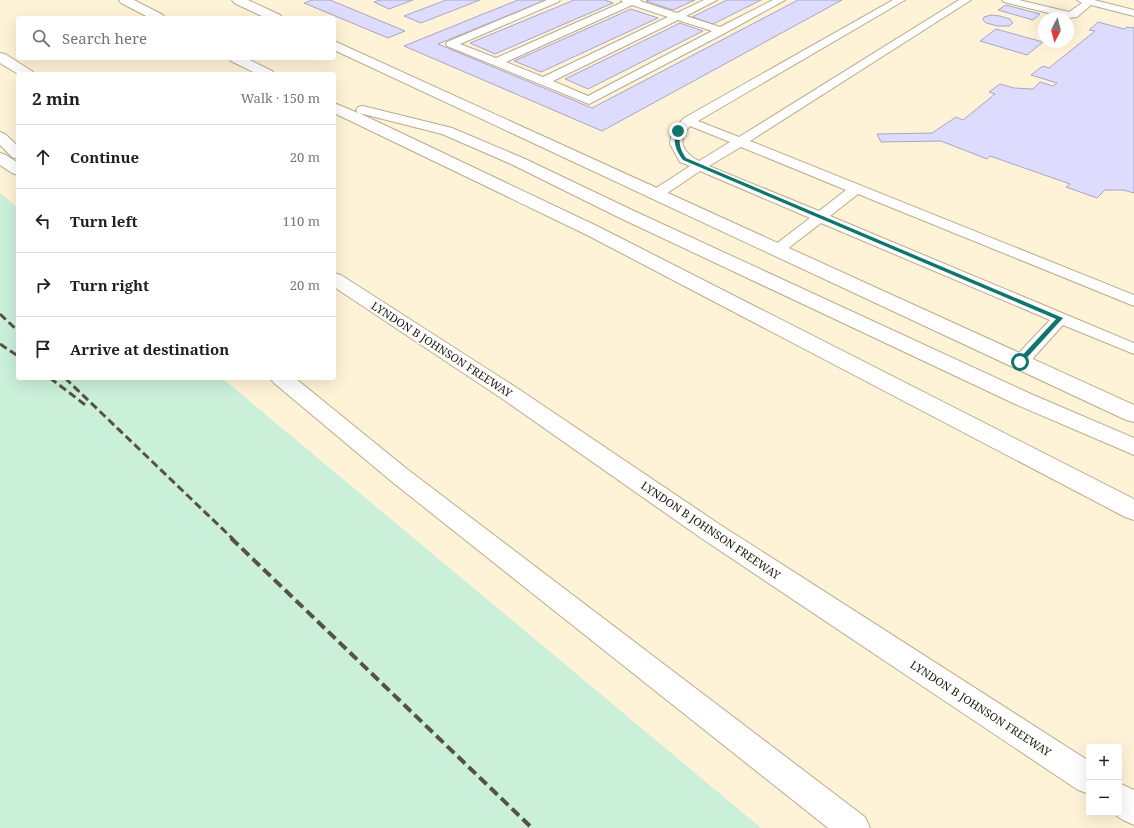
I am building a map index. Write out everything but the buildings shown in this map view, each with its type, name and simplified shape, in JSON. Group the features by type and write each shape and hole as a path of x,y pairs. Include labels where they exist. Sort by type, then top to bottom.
{"main road":[{"path":"125,0 155,16"},
{"path":"238,0 272,16"},
{"path":"336,46 655,195 1134,414"},
{"path":"0,57 23,72"},
{"path":"240,60 263,72"},
{"path":"336,103 447,131 517,161 633,217 1016,395 1134,447"},
{"path":"336,108 593,231 1134,510"},
{"path":"0,138 16,152"},
{"path":"0,158 16,169"},
{"name":"LYNDON B JOHNSON FREEWAY","path":"336,280 512,395 710,531 1086,777"},
{"path":"283,380 399,475 854,828"},
{"path":"1122,801 1134,809"}],"lane":[{"path":"555,0 451,44 589,100 780,0"},
{"path":"544,81 712,0"},
{"path":"900,0 688,121 678,131 676,144 679,151 685,159 699,166 1134,349"},
{"path":"655,195 966,0"},
{"path":"1007,0 1069,15 1073,15 1085,1 1134,13"},
{"path":"496,62 631,1 721,31"},
{"path":"688,121 1134,301"},
{"path":"777,250 856,189"},
{"path":"1020,362 1060,318"}],"green space":[{"path":"0,193 16,206 16,380 224,380 761,828 0,828"}],"railway":[{"path":"0,314 16,329"},
{"path":"0,344 16,355"},
{"path":"53,380 88,407"},
{"path":"67,380 233,539"},
{"path":"231,538 532,828"}],"route":[{"path":"678,131 676,144 679,151 685,159 699,166 1060,318 1020,362"}]}
